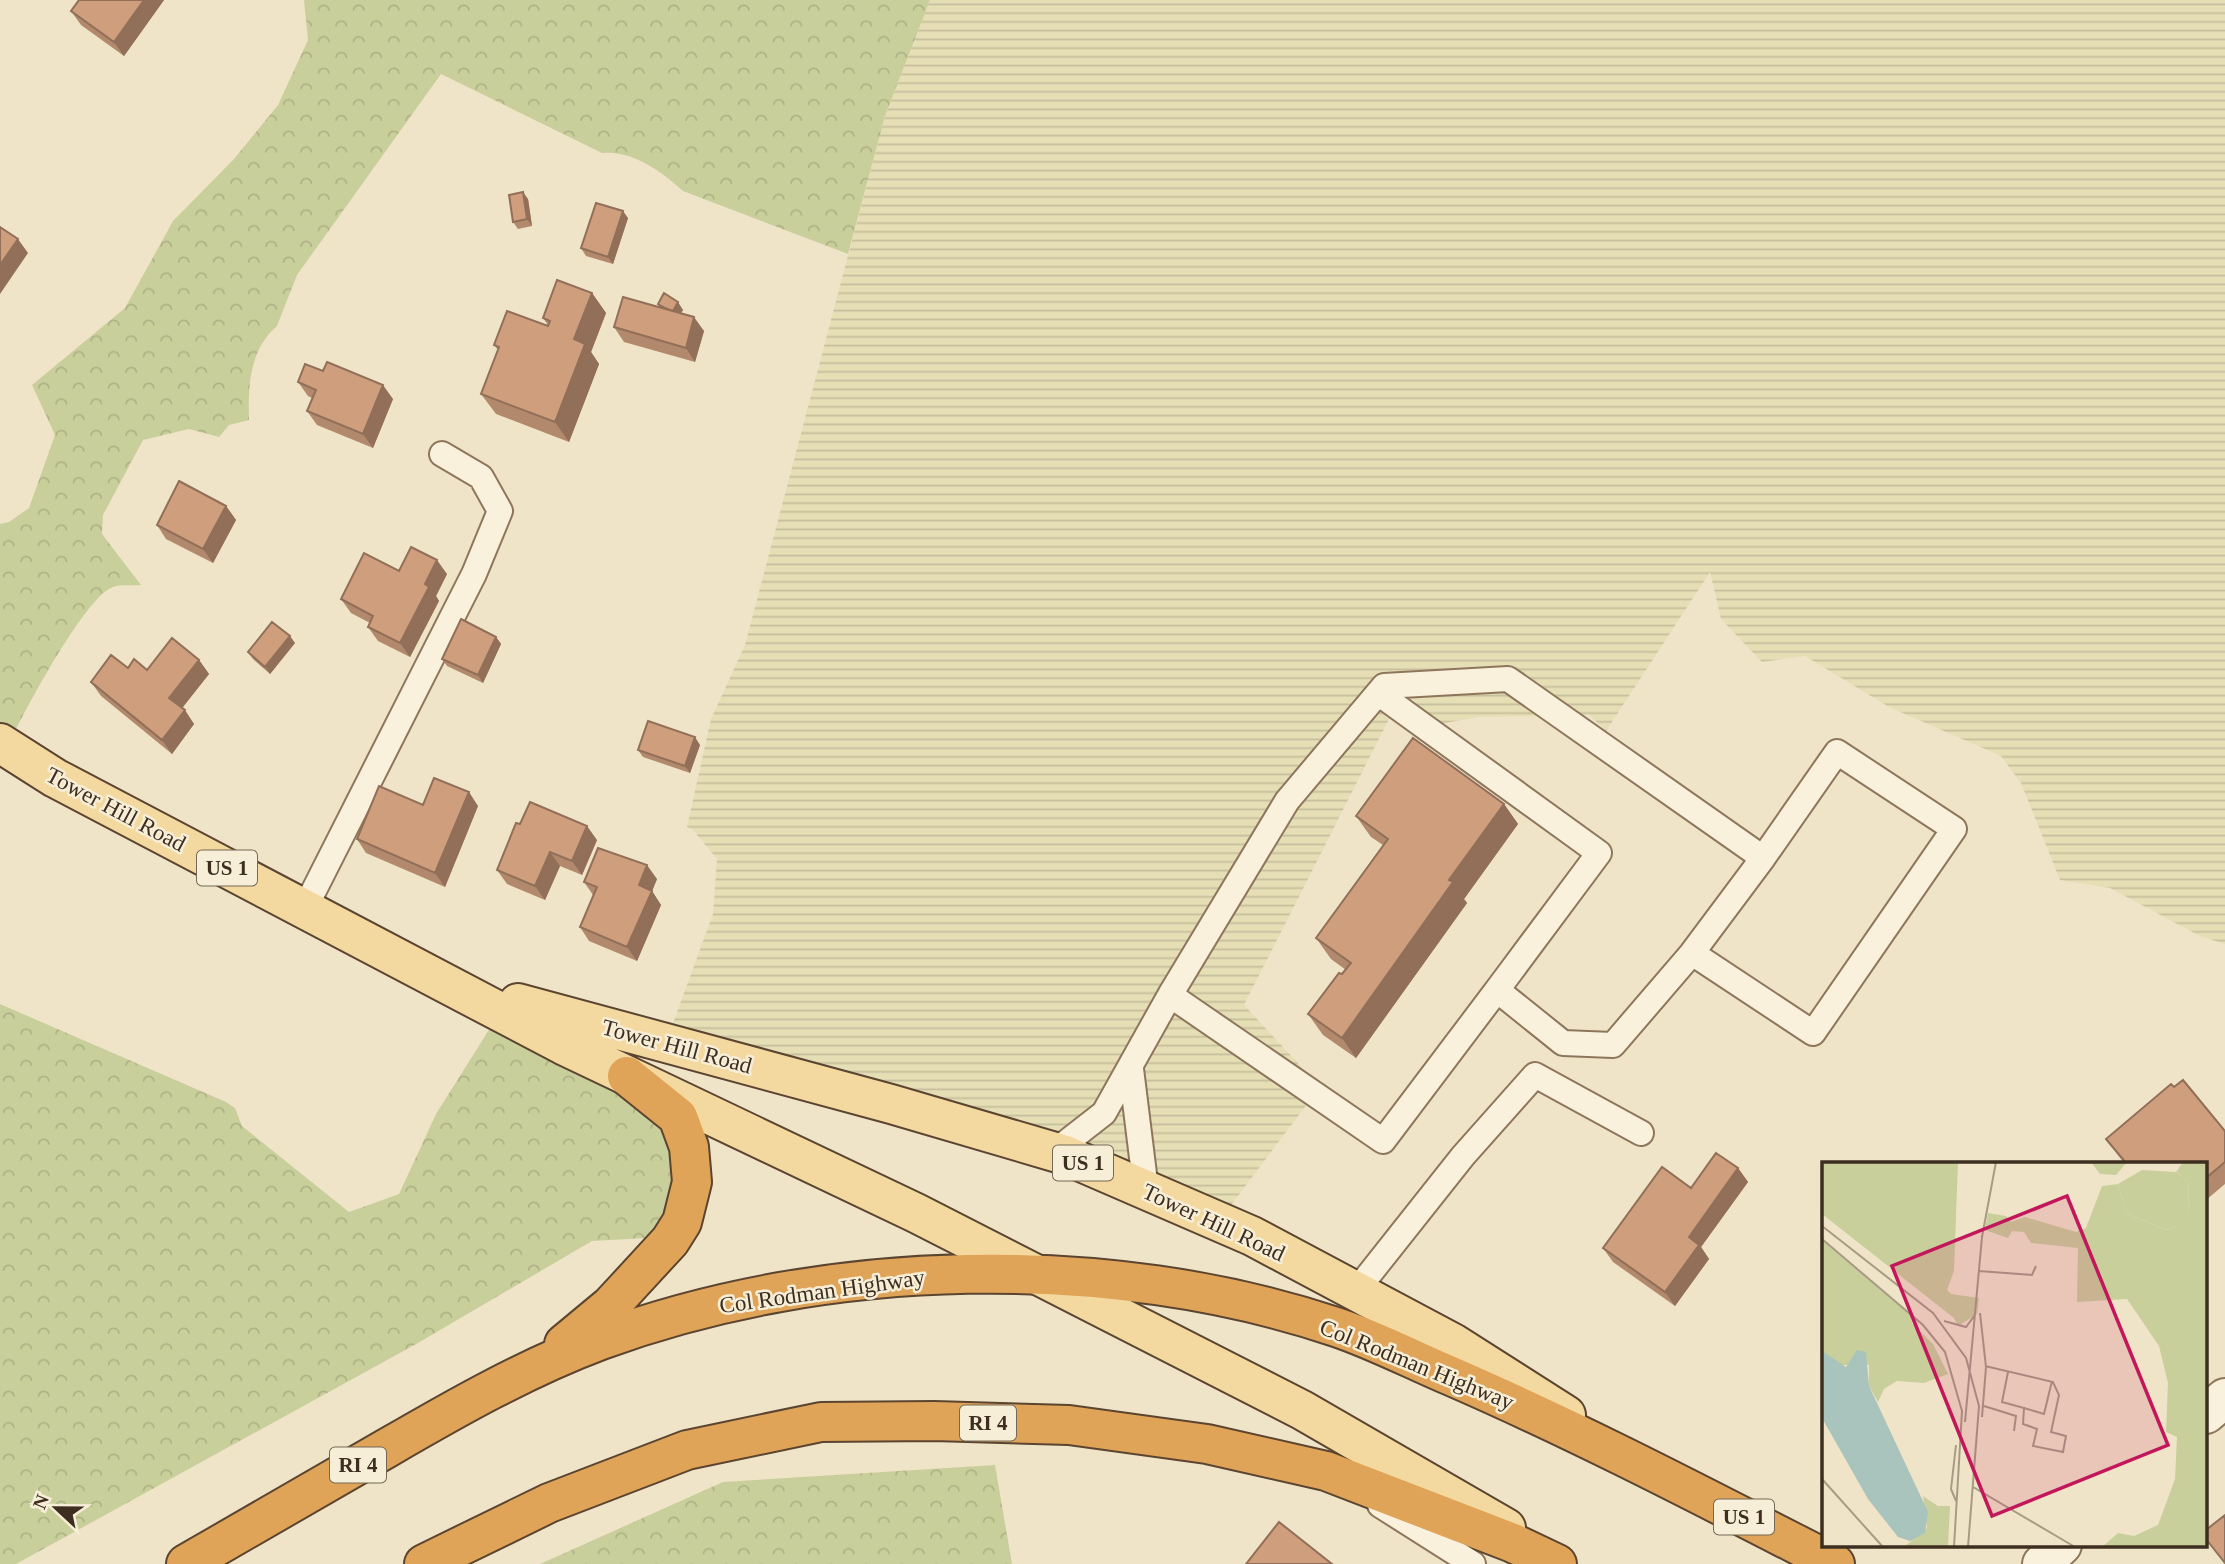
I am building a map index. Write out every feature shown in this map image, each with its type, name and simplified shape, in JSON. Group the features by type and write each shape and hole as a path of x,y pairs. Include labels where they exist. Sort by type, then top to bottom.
{"highway":[{"path":"533,1370 611,1305 670,1241 682,1222 692,1182 684,1131 678,1117 627,1076"},
{"name":"Col Rodman Highway","path":"186,1564 486,1391 600,1340 710,1306 835,1284 937,1275 1036,1276 1138,1282 1236,1300 1338,1328 1515,1404 1653,1470"},
{"name":"RI 4","path":"424,1564 549,1503 687,1450 821,1422 1069,1425 1207,1444 1326,1472 1513,1543 1557,1564"},
{"name":"Tower Hill Road","path":"1653,1470 1835,1564"}],"main road":[{"name":"Tower Hill Road","path":"0,743 55,778 627,1076 916,1213 1302,1410 1568,1564"},
{"name":"Tower Hill Road","path":"458,987 891,1104 1054,1152 1252,1236 1356,1291 1453,1343 1653,1470"}],"street":[{"path":"2208,1412 2225,1398"},
{"path":"2042,1564 2061,1546"}],"lane":[{"path":"305,908 474,574 500,511 481,477 442,454"},
{"path":"1054,1152 1104,1112 1131,1069 1170,995 1287,801 1384,686 1507,680 1763,858"},
{"path":"1170,995 1383,1141 1599,853 1378,693"},
{"path":"1497,990 1563,1043 1613,1045 1692,953 1837,752 1954,828 1813,1033 1692,953"},
{"path":"1131,1069 1146,1190"},
{"path":"1356,1291 1463,1156 1535,1075 1641,1133"},
{"path":"1326,1472 1473,1564"}],"shaded area":[{"path":"930,0 2225,0 2225,944 2200,936 2110,888 2060,880 2021,783 2001,756 1889,707 1805,656 1762,662 1721,619 1710,572 1606,731 1589,715 1479,717 1423,727 1389,719 1244,1005 1320,1087 1219,1221 669,1034 713,914 717,859 693,830 687,827 711,719 745,645 885,116"}],"green space":[{"path":"304,0 930,0 885,116 848,254 683,191 646,163 624,155 602,153 441,74 297,275 277,326 261,346 252,370 249,420 229,425 219,437 189,429 143,440 103,515 102,534 141,585 113,587 101,595 88,610 58,655 12,737 0,730 0,524 9,522 29,508 55,435 32,385 125,308 173,221 234,159 278,105 308,40"},
{"path":"514,990 629,1052 661,1079 690,1126 665,1237 592,1241 418,1343 16,1564 0,1564 0,1004 226,1102 235,1108 242,1126 349,1212 399,1194 436,1114"},
{"path":"995,1465 1012,1564 540,1564 723,1482"}],"building":[{"path":"79,0 144,0 114,42 71,11"},
{"path":"523,192 527,219 513,222 509,195"},
{"path":"596,203 623,211 608,257 581,248"},
{"path":"0,227 18,239 0,265"},
{"path":"557,280 592,293 574,339 585,344 555,422 481,394 499,347 494,345 507,311 548,326 550,321 543,318"},
{"path":"664,293 678,302 673,311 658,304"},
{"path":"623,297 694,317 686,348 614,327"},
{"path":"327,362 383,385 363,434 307,411 316,390 298,382 305,364 323,371"},
{"path":"179,481 226,506 203,549 157,525"},
{"path":"411,547 437,560 425,584 429,587 400,643 368,627 373,616 341,599 364,553 399,571"},
{"path":"461,619 496,637 478,675 442,659"},
{"path":"272,622 290,636 265,667 248,652"},
{"path":"172,638 199,660 169,698 185,710 162,740 91,682 111,655 128,668 134,659 147,670"},
{"path":"648,721 695,737 685,766 638,750"},
{"path":"1413,738 1504,804 1449,880 1453,882 1342,1038 1308,1014 1339,973 1342,974 1351,963 1316,938 1388,839 1356,816"},
{"path":"434,778 469,792 435,873 357,839 379,786 423,805"},
{"path":"530,802 587,826 572,861 550,852 535,886 497,870 516,823 520,824"},
{"path":"598,848 647,865 639,885 652,891 627,947 580,927 597,887 584,882"},
{"path":"2183,1080 2225,1131 2225,1162 2208,1176 2208,1162 2125,1162 2106,1139 2171,1084 2174,1087"},
{"path":"1716,1153 1738,1168 1689,1237 1699,1245 1665,1292 1603,1248 1662,1167 1691,1188"},
{"path":"2225,1515 2225,1563 2208,1542 2208,1528"},
{"path":"1279,1522 1332,1564 1246,1564"}]}
